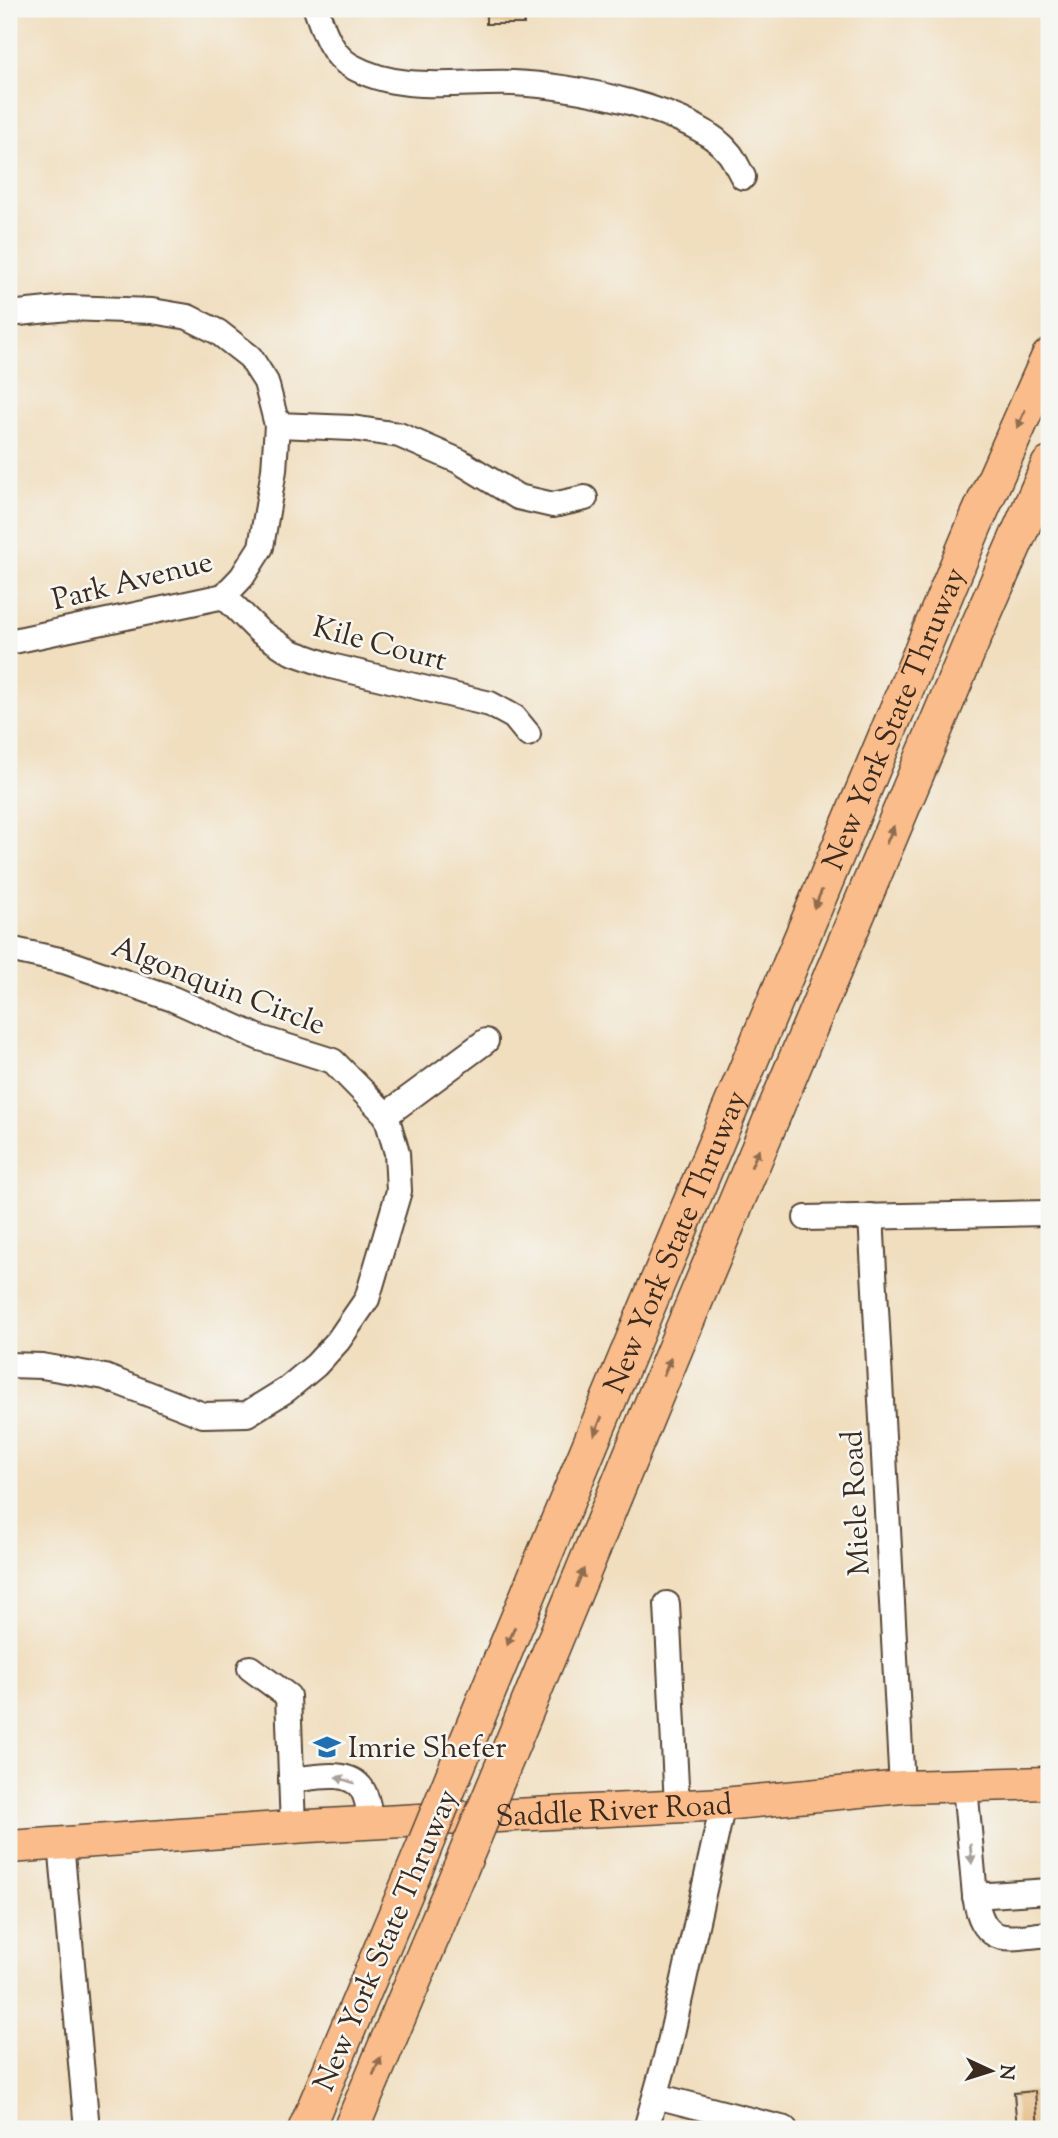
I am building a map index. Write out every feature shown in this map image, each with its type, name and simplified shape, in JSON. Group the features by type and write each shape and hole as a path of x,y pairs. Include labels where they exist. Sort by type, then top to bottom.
{"highway":[{"name":"New York State Thruway","path":"306,2129 979,513 1049,357"},
{"name":"New York State Thruway","path":"351,2129 686,1320 968,649 1049,465"}],"main road":[{"name":"Saddle River Road","path":"9,1847 371,1822 723,1804 902,1787 1049,1783"}],"street":[{"path":"316,9 327,40 349,65 382,79 428,85 513,83 577,89 658,110 703,131 729,153 743,177"},
{"name":"Park Avenue","path":"9,314 68,308 152,312 188,317 218,332 250,358 266,382 277,425 274,470 261,547 242,578 225,596 9,642"},
{"path":"277,425 352,428 399,435 459,461 518,497 553,505 585,498"},
{"name":"Kile Court","path":"225,596 260,631 291,652 331,666 490,704 514,717 527,734"},
{"name":"Algonquin Circle","path":"9,948 64,961 173,999 260,1038 333,1061 386,1115 397,1153 399,1191 367,1299 338,1341 316,1366 286,1390 247,1413 203,1415 105,1377 43,1366 9,1365"},
{"path":"386,1115 486,1041"},
{"path":"806,1218 1049,1213"},
{"name":"Miele Road","path":"870,1216 902,1787"},
{"path":"667,1604 677,1806"},
{"path":"250,1668 288,1696 293,1827"},
{"path":"291,1780 337,1776 353,1780 365,1795 371,1822"},
{"path":"965,1786 975,1896 981,1923 992,1933 1014,1938 1049,1934"},
{"path":"646,2129 669,2047 723,1804"},
{"path":"61,1843 88,2129"},
{"path":"975,1896 1049,1891"},
{"path":"656,2096 785,2129"}],"building":[{"path":"486,9 523,9 524,24 486,24"},
{"path":"1035,2091 1038,2129 1017,2129 1014,2093"}],"place":[{"name":"Imrie Shefer","path":"327,1747"}]}
